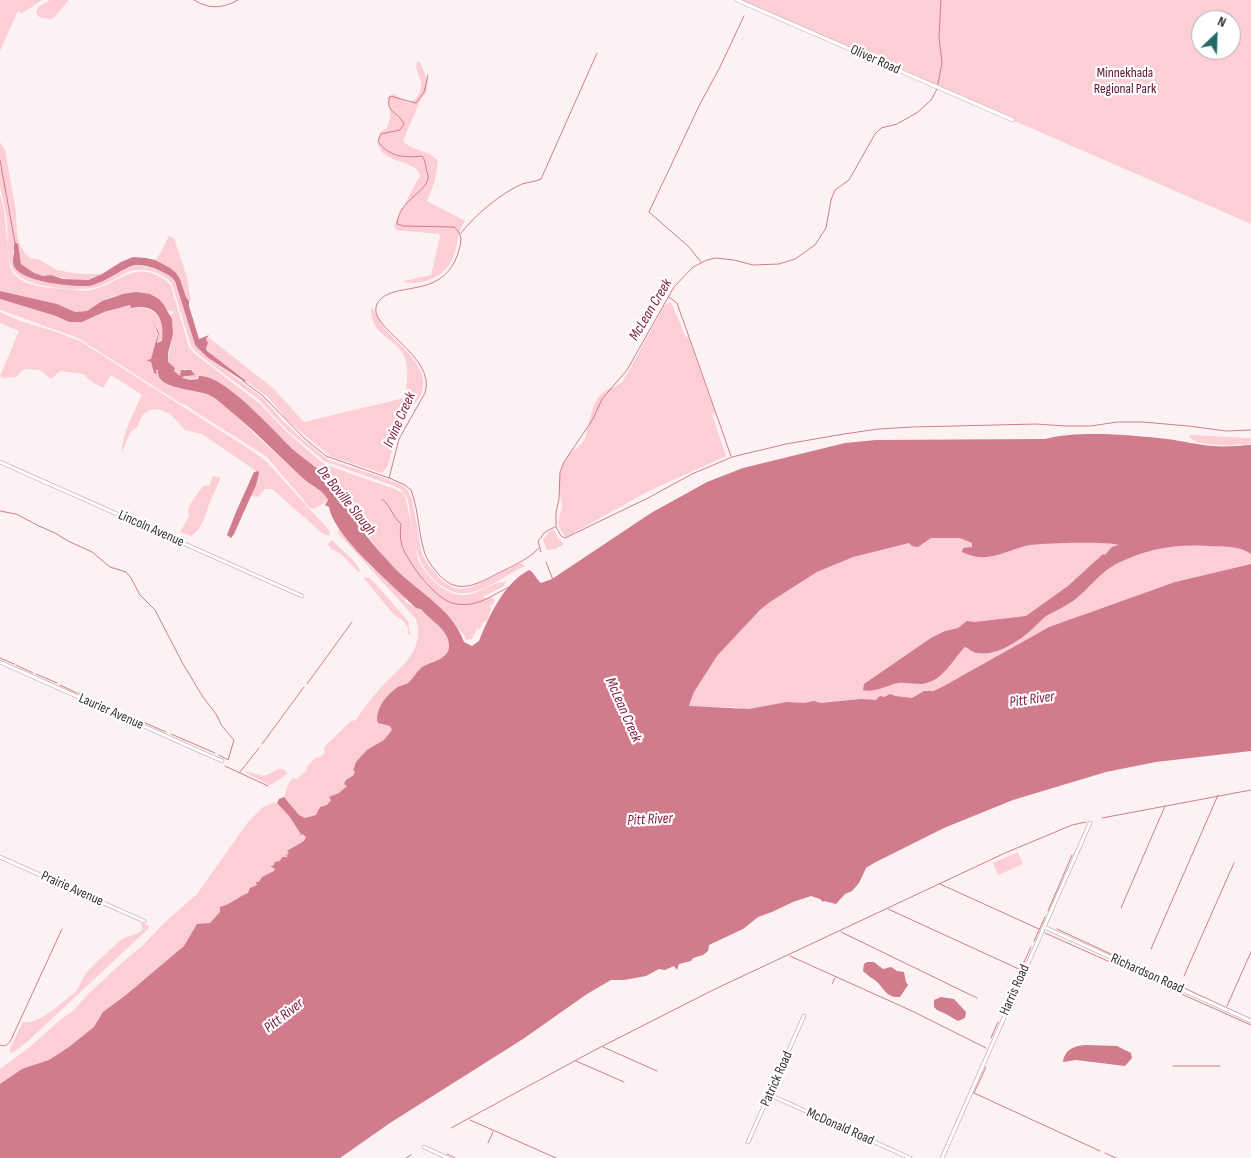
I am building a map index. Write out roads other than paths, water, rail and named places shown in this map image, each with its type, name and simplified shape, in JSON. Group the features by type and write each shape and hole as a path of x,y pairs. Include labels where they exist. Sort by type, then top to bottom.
{"street":[{"name":"Oliver Road","path":"737,0 1013,120"},
{"name":"Lincoln Avenue","path":"0,462 302,596"},
{"name":"Laurier Avenue","path":"0,662 222,761"},
{"name":"Harris Road","path":"942,1158 1090,823"},
{"name":"Prairie Avenue","path":"0,857 144,921"},
{"name":"Richardson Road","path":"1044,927 1251,1021"},
{"name":"Patrick Road","path":"748,1142 804,1016"},
{"name":"McDonald Road","path":"770,1095 910,1158"},
{"path":"424,1147 448,1158"}],"water":[{"path":"15,242 18,244 21,264 34,273 43,276 51,275 63,279 88,280 133,257 155,260 170,268 180,279 189,301 199,339 209,335 206,339 208,343 207,351 246,381 207,357 195,345 175,281 168,275 152,268 137,265 127,268 95,285 72,286 49,283 28,277 15,268 13,261"},
{"name":"Pitt River","path":"0,291 57,304 75,312 87,311 102,301 123,294 136,292 150,294 159,299 172,319 173,334 168,353 168,362 175,368 174,371 180,376 181,370 191,370 195,375 182,378 190,380 198,379 199,376 210,378 222,385 250,407 296,452 326,476 378,550 398,572 441,608 458,630 464,642 472,646 479,641 498,601 512,583 529,570 541,583 552,579 651,513 707,482 743,468 845,443 876,440 1045,439 1058,436 1106,434 1154,437 1213,446 1251,445 1251,554 1236,548 1195,546 1172,547 1150,551 1110,568 1073,601 1046,616 1024,636 1005,648 985,653 974,652 965,647 941,675 929,682 921,684 898,683 867,691 863,690 864,684 931,638 945,631 958,628 967,621 975,622 1026,616 1068,586 1112,547 1119,545 1089,543 1037,544 989,557 980,557 962,552 963,548 972,547 972,543 960,538 931,538 918,547 912,546 909,543 853,557 817,572 760,610 717,656 694,692 689,706 749,709 787,702 804,703 814,701 821,703 861,699 876,700 880,696 884,697 890,694 912,698 924,691 933,691 942,687 1049,627 1175,582 1251,564 1251,751 1156,762 1106,772 1013,800 944,828 866,868 859,883 836,904 823,902 811,896 793,902 758,917 743,929 709,945 708,951 703,955 679,964 677,970 674,966 665,970 659,969 646,976 611,980 587,994 523,1039 390,1123 340,1158 0,1158 0,1084 22,1069 49,1060 69,1047 94,1027 103,1012 184,946 197,924 210,923 220,912 220,907 248,893 250,888 257,885 256,882 259,882 262,877 274,871 275,869 270,866 280,861 282,857 287,857 288,855 285,856 289,853 287,851 304,841 306,837 303,834 299,836 301,834 289,816 277,803 279,799 284,797 299,815 305,818 316,815 320,807 327,805 331,800 329,797 339,793 347,786 344,784 346,780 354,775 355,771 353,771 356,762 367,750 384,740 392,730 390,726 378,723 377,718 386,698 398,687 408,683 424,666 443,657 449,649 449,644 445,633 439,626 421,609 416,608 353,546 333,519 329,507 325,505 328,500 324,494 305,480 216,399 204,393 168,384 159,377 158,370 156,370 157,374 154,373 151,362 146,360 151,359 158,334 153,321 159,333 157,343 162,341 163,333 160,319 153,310 140,307 131,308 130,305 104,312 82,322 69,322 56,316 0,299"},
{"path":"258,471 256,485 231,538 227,535 236,512 254,472"},
{"path":"874,962 883,969 891,967 897,971 904,972 908,985 900,997 888,994 863,971 864,964"},
{"path":"941,997 954,999 966,1012 965,1018 958,1021 937,1010 934,1007 934,1000"},
{"path":"1077,1046 1117,1046 1131,1053 1132,1058 1125,1066 1076,1060 1063,1062 1068,1051"}],"waterway":[{"path":"194,0 211,7 227,5 238,0"},
{"name":"McLean Creek","path":"941,0 939,37 942,63 937,89 931,100 918,112 897,124 881,128 875,134 849,180 835,190 831,200 826,228 815,245 795,259 779,264 753,265 716,258 707,260 693,267 674,287 627,370 602,399 593,419 564,462 560,472 559,499 556,512 556,527 561,536 565,538 648,498 692,474 732,457 786,444 844,434 878,429 913,427 1036,424 1091,426 1117,422 1143,422 1226,431 1251,430"},
{"path":"701,262 689,247 649,212 744,16"},
{"path":"461,233 481,212 497,199 522,184 541,179 597,53"},
{"name":"Irvine Creek","path":"428,75 424,92 416,103 390,96 390,109 404,124 400,130 381,134 378,141 392,153 409,157 422,156 425,161 428,175 427,181 403,208 397,224 404,226 454,227 460,234 461,243 452,266 442,277 430,284 384,296 377,304 376,313 381,322 412,354 421,366 426,379 425,393 399,439 389,478 405,485 411,490 426,556 441,577 454,585 467,586 481,582 522,561 539,548"},
{"path":"0,160 15,243"},
{"path":"669,297 677,303 731,456"},
{"name":"De Boville Slough","path":"243,381 263,396 304,438 326,456 389,478"},
{"path":"382,499 401,524 400,535 406,554 424,581 440,596 456,604 471,604 484,600 509,587"},
{"path":"0,511 16,514 92,552 110,567 126,572 140,595 155,610 183,664 203,697 216,714 222,726 234,740 228,760 219,755"},
{"name":"McLean Creek","path":"541,552 538,541 545,532 555,527"},
{"name":"McLean Creek","path":"546,562 553,580"},
{"path":"307,684 352,622"},
{"path":"0,658 14,664"},
{"path":"16,665 33,673"},
{"path":"36,674 57,683"},
{"path":"60,685 77,693"},
{"path":"262,744 304,687"},
{"path":"79,693 96,701"},
{"path":"99,702 127,715"},
{"path":"131,717 166,732"},
{"path":"171,734 215,753"},
{"path":"240,772 259,748"},
{"path":"225,766 268,786"},
{"path":"1102,818 1251,790"},
{"path":"1151,949 1218,795"},
{"path":"1121,908 1165,806"},
{"path":"451,1128 593,1051 713,990 1005,853 1072,825 1086,822"},
{"path":"1048,911 1072,855"},
{"path":"1184,976 1234,863"},
{"path":"940,884 1039,929"},
{"path":"888,909 1021,970"},
{"path":"1034,941 1045,917"},
{"path":"0,1045 5,1046 10,1042 62,929"},
{"path":"1057,929 1251,1019"},
{"path":"841,932 977,998"},
{"path":"1045,933 1251,1025"},
{"path":"1019,973 1031,947"},
{"path":"1227,1006 1251,952"},
{"path":"790,956 912,1011 986,1048"},
{"path":"1004,1008 1018,977"},
{"path":"832,984 835,978"},
{"path":"991,1038 998,1022"},
{"path":"603,1047 657,1071"},
{"path":"576,1061 624,1082"},
{"path":"1173,1066 1220,1066"},
{"path":"974,1093 986,1067"},
{"path":"974,1093 1100,1151"},
{"path":"470,1120 556,1158"},
{"path":"488,1143 493,1132"},
{"path":"1105,1153 1116,1158"},
{"path":"447,1154 455,1158"},
{"path":"406,1158 411,1155"}],"park label":[{"name":"Minnekhada Regional Park","path":"1125,82"}]}
